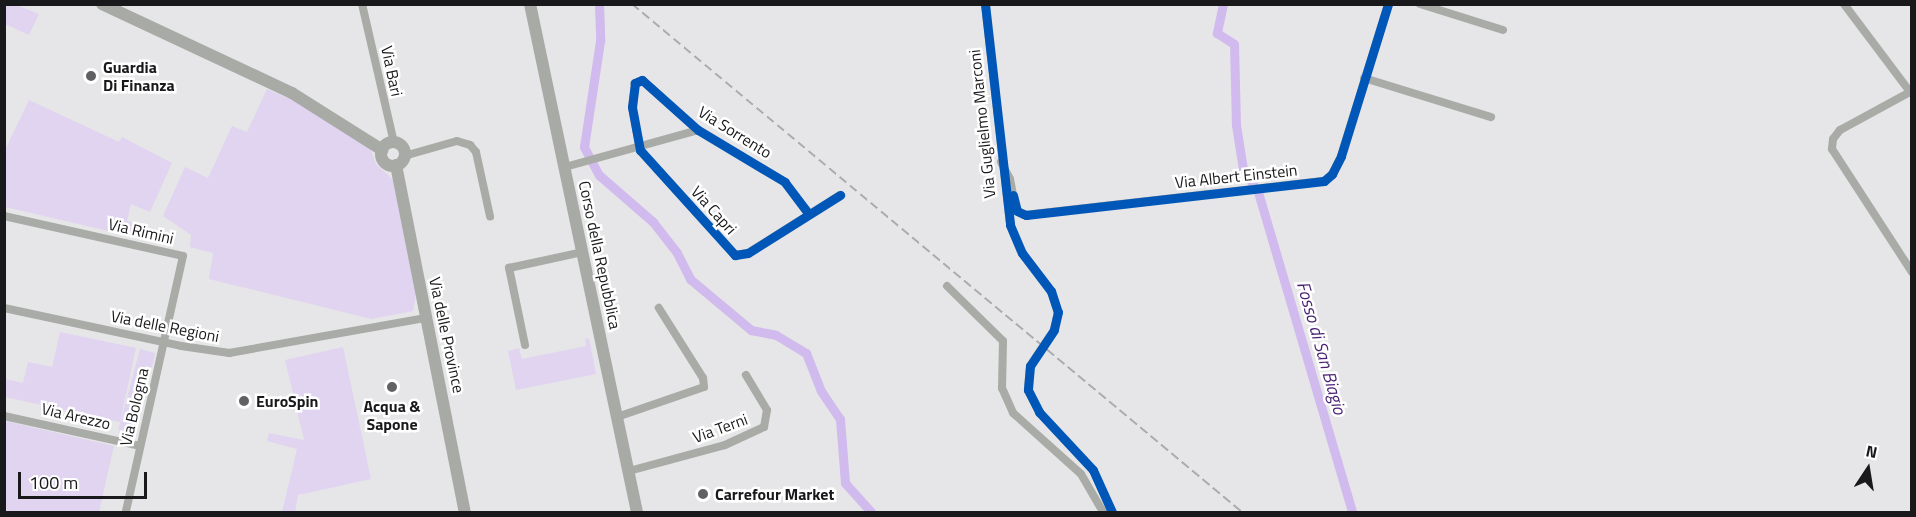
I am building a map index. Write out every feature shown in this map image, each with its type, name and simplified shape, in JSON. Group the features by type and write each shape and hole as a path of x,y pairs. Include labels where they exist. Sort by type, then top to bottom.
{"main road":[{"path":"102,4 292,93 382,150"},
{"name":"Corso della Repubblica","path":"530,4 637,513"},
{"path":"394,143 403,149 400,161 383,161 382,150 394,143"},
{"name":"Via delle Province","path":"400,161 426,318 465,513"}],"street":[{"name":"Via Bari","path":"362,4 394,143"},
{"name":"Via Guglielmo Marconi","path":"985,4 1000,162 1015,240 1049,288 1057,307 1056,325 1047,342 1036,355 1027,376 1032,400 1093,470 1113,513"},
{"name":"Via Albert Einstein","path":"1000,162 1010,178 1016,210 1022,215 1319,182 1336,169 1388,4"},
{"path":"1420,4 1503,30"},
{"path":"1844,4 1911,91 1843,128 1834,137 1832,146 1911,272"},
{"path":"1364,78 1491,117"},
{"name":"Via Sorrento","path":"639,147 632,107 633,87 639,80 698,130 785,182 808,213"},
{"path":"564,167 698,130"},
{"path":"400,161 457,141 470,145 476,152 490,216"},
{"name":"Via Capri","path":"639,147 735,255 746,254 840,195"},
{"name":"Via Rimini","path":"4,216 183,256 164,343"},
{"path":"525,345 509,268 582,252"},
{"path":"946,286 1003,341 1002,388 1010,409 1081,474 1103,513"},
{"name":"Via delle Regioni","path":"4,308 208,351 252,351 426,318"},
{"path":"617,417 704,387 703,378 659,308"},
{"name":"Via Bologna","path":"126,513 164,343"},
{"name":"Via Terni","path":"629,471 720,447 764,427 767,410 746,375"},
{"name":"Via Arezzo","path":"4,416 140,446"}],"shaded area":[{"path":"5,4 16,5 39,14 29,35 5,24"},
{"path":"267,89 304,105 370,148 376,164 393,180 416,293 413,311 371,319 209,279 213,253 190,247 191,235 163,216 185,167 208,178 232,126 247,132"},
{"path":"29,100 119,142 122,137 172,163 150,212 131,204 127,221 142,226 139,238 5,207 5,150"},
{"path":"60,332 136,348 120,422 5,397 5,379 23,383 28,362 52,367"},
{"path":"589,338 596,374 516,390 508,351 519,348 522,359 586,346 585,339"},
{"path":"343,347 371,479 298,495 295,512 282,512 297,449 267,441 269,433 304,440 285,360"},
{"path":"140,349 155,353 134,434 118,430"},
{"path":"5,421 114,446 99,512 5,512"}],"waterway":[{"path":"599,4 600,41 584,147 599,175 653,222 677,253 690,279 751,330 776,335 806,353 821,391 840,419 845,483 871,512"},
{"name":"Fosso di San Biagio","path":"1223,4 1217,33 1234,44 1236,125 1243,169 1253,184"},
{"name":"Fosso di San Biagio","path":"1258,192 1352,512"}],"railway":[{"path":"632,4 1242,512"}],"cycle path":[{"path":"985,4 1010,225 1022,253 1051,291 1058,312 1054,330 1030,366 1028,390 1039,412 1093,470 1112,512"},
{"path":"1013,195 1017,211 1026,215 1324,181 1332,174 1341,156 1388,4"},
{"path":"808,213 785,182 698,130 642,80 635,83 632,107 640,150 735,255 748,253 840,195"}],"place":[{"name":"Guardia Di Finanza","path":"91,76"},
{"name":"Acqua & Sapone","path":"392,387"},
{"name":"EuroSpin","path":"244,401"},
{"name":"Carrefour Market","path":"703,494"}]}
